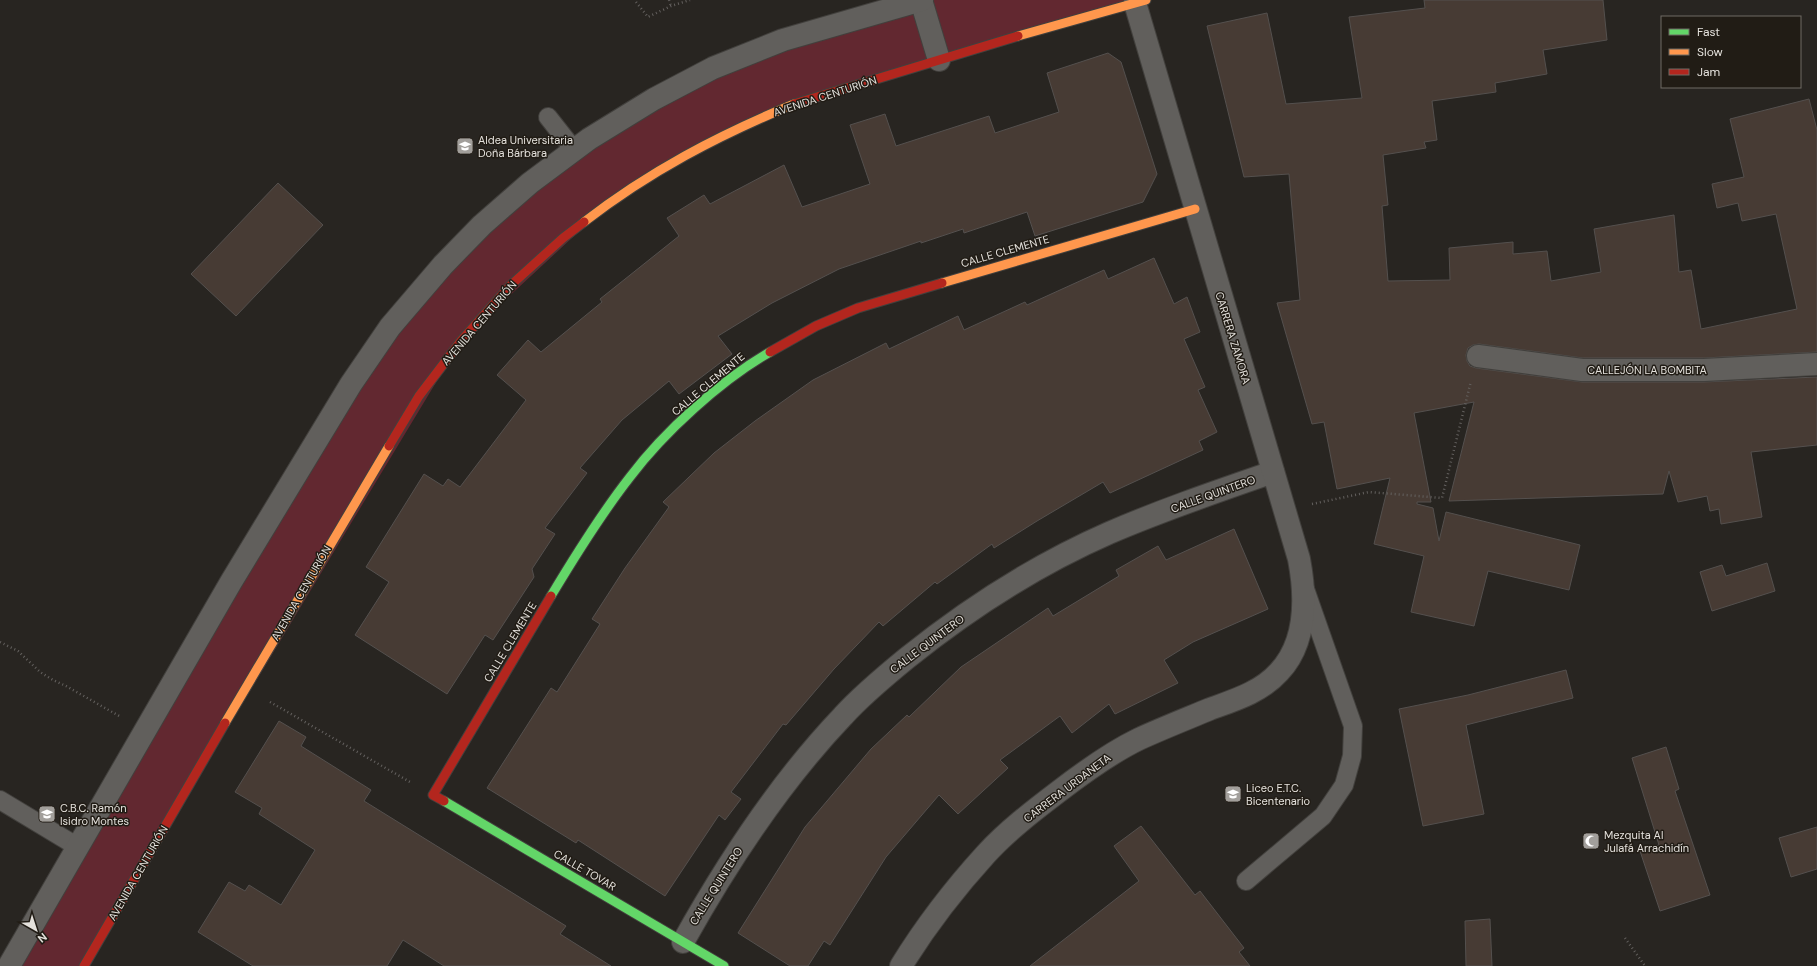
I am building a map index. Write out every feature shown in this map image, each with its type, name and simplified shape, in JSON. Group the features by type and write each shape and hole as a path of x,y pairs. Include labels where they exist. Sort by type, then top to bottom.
{"street":[{"path":"9,966 294,476 351,384 390,327 443,265 482,224 530,183 588,139 654,99 713,68 783,40 922,0 939,60"},
{"name":"AVENIDA CENTURIÓN","path":"84,966 369,477 419,396 466,335 511,285 557,243 615,198 670,163 730,131 794,104 939,60 1141,2"},
{"name":"CARRERA ZAMORA","path":"1141,2 1195,209 1299,559 1304,585 1300,633 1292,655 1280,671"},
{"name":"CALLE CLEMENTE","path":"433,795 556,588 602,516 630,476 662,440 709,396 748,365 816,326 858,308 1195,209"},
{"name":"CALLEJÓN LA BOMBITA","path":"1478,356 1582,370 1704,370 1817,364"},
{"name":"CALLE QUINTERO","path":"683,942 710,894 745,840 797,770 843,716 886,675 929,640 978,605 1039,568 1108,533 1274,472"},
{"name":"CARRERA URDANETA","path":"901,966 914,945 986,853 1033,812 1066,786 1106,756 1146,736 1266,686 1280,671"},
{"name":"CALLE TOVAR","path":"433,795 724,966"}],"lane":[{"path":"548,117 574,150"},
{"path":"1246,881 1323,816 1344,785 1352,756 1353,726 1304,585"},
{"path":"0,800 78,847"}],"path":[{"path":"669,0 671,6"},
{"path":"636,2 648,17 671,6 690,0"},
{"path":"1284,510 1369,492 1442,498 1478,356"},
{"path":"0,642 18,651 40,672 145,732"},
{"path":"246,688 433,795"},
{"path":"1625,938 1645,966"}],"shaded area":[{"path":"922,0 1146,0 794,104 615,198 461,341 84,966 9,966 231,582 443,265 654,99"}],"building":[{"path":"1424,0 1603,0 1607,40 1543,50 1547,74 1495,83 1496,92 1432,101 1437,140 1424,142 1426,148 1383,155 1388,205 1382,206 1388,281 1450,280 1449,248 1513,242 1513,254 1547,251 1551,281 1601,272 1594,229 1674,215 1679,272 1691,270 1701,329 1797,309 1776,214 1742,221 1738,203 1717,208 1712,184 1744,177 1730,119 1809,99 1817,130 1817,352 1704,358 1583,358 1479,344 1468,348 1466,355 1470,366 1476,368 1582,382 1704,382 1817,377 1817,445 1751,452 1762,517 1721,524 1719,509 1710,511 1707,496 1678,502 1669,471 1663,494 1449,501 1474,402 1414,413 1431,502 1417,502 1417,504 1433,508 1439,541 1446,512 1580,545 1569,590 1488,571 1474,626 1411,612 1424,556 1374,544 1390,478 1337,489 1324,422 1312,424 1277,303 1300,300 1289,174 1244,177 1207,26 1267,13 1286,104 1362,98 1349,17 1425,8"},
{"path":"1108,53 1121,62 1157,174 1143,202 1035,236 1027,212 964,233 963,229 921,243 921,241 839,269 772,303 718,336 732,354 679,394 669,381 622,420 580,468 587,473 545,528 555,534 532,569 534,577 493,640 485,635 447,694 355,635 389,582 366,567 424,474 443,486 448,479 460,487 526,400 497,375 528,340 541,352 602,302 600,299 679,236 667,218 704,195 710,204 784,165 802,207 870,184 850,125 885,114 896,146 989,116 995,133 1059,112 1047,73"},
{"path":"278,183 323,225 236,316 191,274"},
{"path":"1154,258 1174,304 1187,297 1200,332 1184,339 1205,387 1198,390 1217,432 1199,441 1203,450 1110,493 1103,482 994,548 992,544 937,584 935,582 883,626 879,622 834,669 786,725 783,724 731,792 741,799 725,820 719,815 665,896 578,840 576,843 487,788 551,688 557,692 600,624 592,619 625,568 669,507 663,502 714,453 755,421 813,380 886,343 889,349 958,316 964,330 1025,302 1027,305 1104,270 1108,279"},
{"path":"1234,529 1268,609 1193,642 1164,660 1178,683 1115,714 1109,704 1072,733 1060,716 1000,760 1008,768 958,814 939,795 886,857 830,945 824,941 808,966 790,966 738,933 805,827 871,749 907,715 909,717 961,667 1048,608 1053,616 1119,576 1116,570 1158,546 1166,560"},
{"path":"1767,563 1775,591 1712,611 1700,572 1722,565 1726,576"},
{"path":"1566,670 1573,698 1466,725 1484,814 1423,826 1399,709 1468,695"},
{"path":"279,721 306,737 301,746 371,790 364,801 566,926 560,934 611,966 444,966 403,940 387,966 253,966 198,932 229,882 245,891 249,885 281,905 315,850 259,814 262,808 235,792"},
{"path":"1666,747 1679,789 1675,791 1710,895 1660,911 1640,851 1659,845 1632,758"},
{"path":"1141,826 1195,895 1200,891 1244,948 1239,952 1250,966 1030,966 1139,881 1114,846"},
{"path":"1817,827 1817,869 1791,877 1779,838"},
{"path":"1490,919 1492,966 1466,966 1465,921"}],"traffic: fast":[{"path":"551,596 599,520 630,477 659,442 713,392 732,377 770,352"},
{"path":"444,801 724,966"}],"traffic: slow":[{"path":"1018,36 1146,0"},
{"path":"584,222 634,187 685,156 738,129 794,104"},
{"path":"942,283 1195,209"},
{"path":"225,723 389,446"}],"traffic: jam":[{"path":"794,104 1018,36"},
{"path":"389,446 419,396 461,341 511,285 563,238 584,222"},
{"path":"770,352 816,326 858,308 942,283"},
{"path":"444,801 433,795 551,596"},
{"path":"84,966 225,723"}],"place":[{"name":"Aldea Universitaria Doña Bárbara","path":"465,146"},
{"name":"Liceo E.T.C. Bicentenario","path":"1233,794"},
{"name":"C.B.C. Ramón Isidro Montes","path":"47,814"},
{"name":"Mezquita Al Julafá Arrachidín","path":"1591,841"}]}
